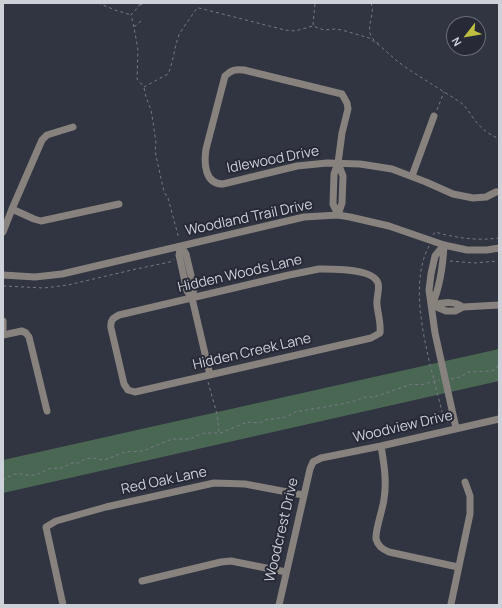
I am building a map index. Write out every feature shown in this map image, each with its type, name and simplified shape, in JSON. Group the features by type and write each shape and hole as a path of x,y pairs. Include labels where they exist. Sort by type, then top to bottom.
{"street":[{"name":"Idlewood Drive","path":"338,163 342,133 348,109 347,103 342,94 244,70 230,71 225,76 206,148 205,159 208,175 211,180 217,184 223,184 297,166 338,163 360,164 392,169 453,194 473,198 486,197 496,192"},
{"path":"412,176 434,116"},
{"path":"3,232 42,140 47,135 73,127"},
{"path":"338,163 343,176 342,203 338,215"},
{"path":"12,209 41,221 119,204"},
{"name":"Woodland Trail Drive","path":"3,275 35,277 50,276 304,217 338,215 389,226 444,245 467,250 487,250 499,248"},
{"path":"432,305 437,294 444,245"},
{"path":"444,245 435,256 429,290 435,333 456,428"},
{"path":"181,246 186,254 194,288 192,298 208,376"},
{"name":"Hidden Woods Lane","path":"128,390 124,384 111,328 110,322 112,319 119,315 289,275 319,269 343,269 369,274 375,278 378,283 377,304 380,332"},
{"path":"432,305 445,302 457,303 463,307 499,305"},
{"path":"3,321 3,329"},
{"path":"3,335 22,332 26,333 31,341 47,412"},
{"name":"Hidden Creek Lane","path":"128,390 135,392 208,376 371,338 380,332"},
{"name":"Woodview Drive","path":"313,462 320,458 381,446 499,418"},
{"path":"381,446 385,467 385,484 384,500 376,537 378,544 382,549 389,552 458,567"},
{"name":"Woodcrest Drive","path":"279,605 303,495 313,462"},
{"path":"451,604 470,514 470,496 465,482"},
{"name":"Red Oak Lane","path":"63,605 46,527 56,521 106,507 214,483 245,484 303,495"},
{"path":"142,581 221,562 232,561 286,572"}],"path":[{"path":"98,3 131,15"},
{"path":"131,15 139,6 145,3"},
{"path":"313,26 315,3"},
{"path":"371,3 373,7 369,22 372,38 397,61 466,106 474,119 488,133 499,138"},
{"path":"144,87 168,74 173,62 180,33 197,8 285,30 295,31 313,26 324,30 335,29 358,34 378,44"},
{"path":"131,15 138,50 137,79 144,87 151,110 156,143 155,151 158,165 164,192 168,198 179,240 175,241"},
{"path":"134,27 141,21"},
{"path":"434,116 444,92"},
{"path":"3,286 44,288 68,285 136,268 170,262 174,258"},
{"path":"443,259 448,261 474,263 499,261"},
{"path":"3,480 14,474 32,476 48,469 59,469 84,459 91,458 104,460 125,452 143,451 172,439 190,439 198,435 219,432 222,433 247,422 260,423 265,420 287,417 295,412 342,404 364,397 374,397 412,384 420,385 446,379 455,379 469,372 491,371 495,370 499,364"},
{"path":"208,376 217,414 219,432"}],"green space":[{"path":"499,349 499,381 3,493 3,460"}]}
